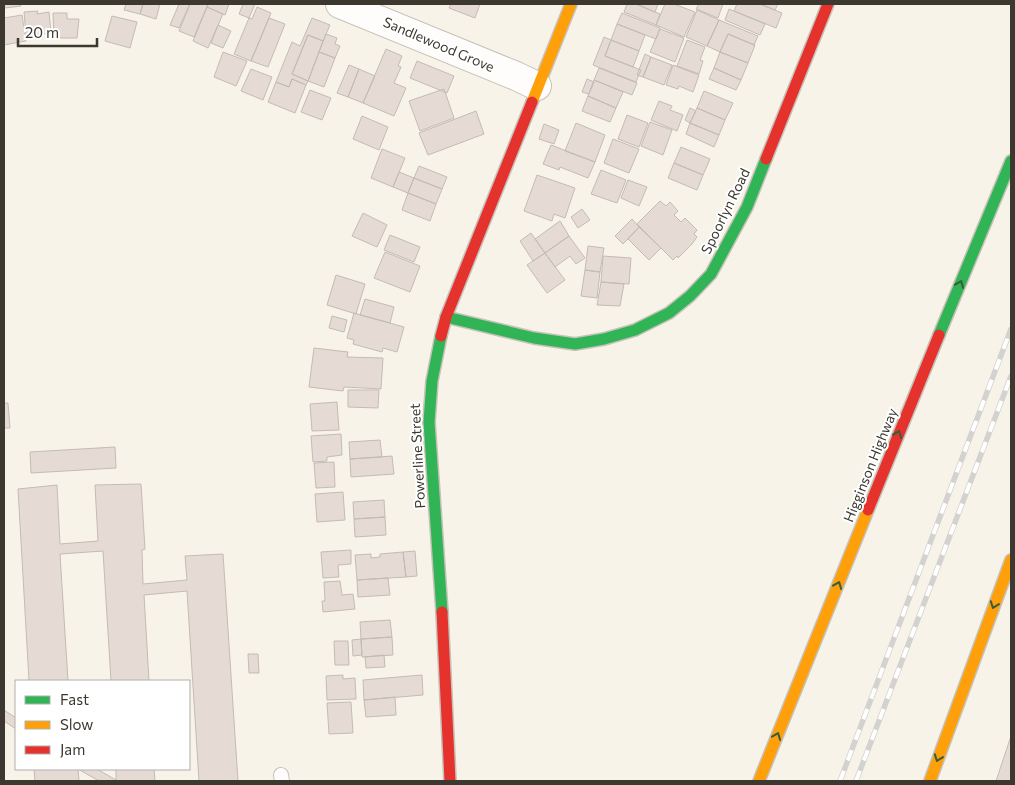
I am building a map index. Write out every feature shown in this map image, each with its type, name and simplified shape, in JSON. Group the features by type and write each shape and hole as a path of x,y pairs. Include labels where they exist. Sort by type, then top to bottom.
{"main road":[{"name":"Powerline Street","path":"450,781 442,618 429,422 429,394 434,363 446,317 571,4"},
{"name":"Spoorlyn Road","path":"446,317 534,338 575,344 604,339 635,330 669,313 690,296 711,274 747,207 828,4"},
{"name":"Higginson Highway","path":"759,781 1011,161"},
{"path":"930,781 1011,560"}],"street":[{"name":"Sandlewood Grove","path":"340,4 537,86"}],"building":[{"path":"4,4 21,4 21,6 5,8"},
{"path":"126,4 143,4 140,14 124,10"},
{"path":"143,4 160,4 156,19 140,14"},
{"path":"179,4 190,4 179,28 170,25"},
{"path":"190,4 208,4 194,37 179,31"},
{"path":"208,4 229,4 225,15 207,7"},
{"path":"243,4 255,4 249,18 239,14"},
{"path":"451,4 480,4 475,18 449,8"},
{"path":"627,4 636,4 660,14 656,25 624,12"},
{"path":"636,4 658,4 655,12"},
{"path":"665,4 674,4 695,12 684,37 656,25"},
{"path":"699,4 723,4 718,18 696,9"},
{"path":"737,4 760,4 782,13 776,28 734,11"},
{"path":"760,4 778,4 775,10"},
{"path":"207,7 223,14 208,48 193,41"},
{"path":"257,7 271,13 251,61 234,54 249,18 252,19"},
{"path":"729,9 765,24 760,35 725,20"},
{"path":"697,10 719,20 707,46 686,37"},
{"path":"38,11 37,14 49,12 51,33 26,36 24,12"},
{"path":"53,13 67,13 67,19 79,19 77,38 54,38"},
{"path":"622,13 660,28 656,39 617,24"},
{"path":"22,15 26,41 4,45 4,18"},
{"path":"112,16 137,22 130,48 105,41"},
{"path":"269,18 285,24 268,67 251,61"},
{"path":"312,18 330,25 323,41 308,35 292,74 308,81 306,85 292,79 289,87 276,82 292,42 300,46"},
{"path":"719,20 758,36 754,45 728,34 720,52 707,46"},
{"path":"617,24 645,35 639,51 611,40"},
{"path":"218,25 231,31 223,48 211,43"},
{"path":"660,29 684,38 675,62 650,52"},
{"path":"326,34 337,38 335,44 340,46 335,58 319,52"},
{"path":"728,34 755,45 748,63 720,52"},
{"path":"308,35 323,41 308,81 292,74"},
{"path":"604,37 611,40 605,56 641,70 636,82 593,65"},
{"path":"611,40 639,51 633,67 605,56"},
{"path":"687,40 705,47 700,60 703,61 699,74 677,66"},
{"path":"386,49 402,56 398,66 401,67 394,83 406,88 394,116 363,103"},
{"path":"223,52 247,61 236,86 214,77"},
{"path":"319,52 335,58 324,87 308,81"},
{"path":"720,52 748,63 741,80 714,68"},
{"path":"645,54 651,57 643,77 637,75"},
{"path":"651,57 672,65 664,85 643,77"},
{"path":"417,61 454,76 447,93 410,78"},
{"path":"349,65 359,69 348,97 337,93"},
{"path":"673,65 699,75 693,92 679,86 678,89 666,85"},
{"path":"599,68 637,83 632,95 594,80"},
{"path":"714,68 741,80 736,90 709,79"},
{"path":"251,69 272,77 263,100 241,91"},
{"path":"359,69 375,76 363,103 348,97"},
{"path":"292,79 306,85 295,113 268,102 276,82 289,87"},
{"path":"587,79 594,82 589,94 582,92"},
{"path":"594,80 623,92 616,108 588,96"},
{"path":"444,89 454,118 420,131 409,101"},
{"path":"310,90 331,98 322,120 301,112"},
{"path":"704,91 733,103 725,120 697,108"},
{"path":"588,96 616,108 610,122 582,111"},
{"path":"659,101 672,106 670,110 683,115 677,131 651,120"},
{"path":"690,108 696,111 690,123 685,120"},
{"path":"697,108 725,120 719,135 690,123"},
{"path":"476,111 484,134 428,155 419,133"},
{"path":"627,115 648,123 639,147 618,139"},
{"path":"362,116 388,127 379,150 353,139"},
{"path":"650,122 672,130 663,155 641,146"},
{"path":"576,123 605,135 595,162 565,151"},
{"path":"690,123 719,135 714,147 686,134"},
{"path":"544,124 559,130 554,144 539,139"},
{"path":"613,139 639,149 629,173 604,163"},
{"path":"551,145 595,162 588,178 560,167 559,170 543,164"},
{"path":"681,147 710,159 703,175 674,163"},
{"path":"382,149 405,158 393,187 371,178"},
{"path":"674,163 703,175 697,190 668,178"},
{"path":"419,166 447,177 442,189 414,178"},
{"path":"601,170 626,180 617,203 591,194"},
{"path":"399,172 414,178 408,193 393,187"},
{"path":"537,175 575,188 565,218 554,214 552,221 524,211"},
{"path":"414,178 442,189 436,204 408,193"},
{"path":"628,180 647,187 639,206 621,198"},
{"path":"408,193 436,204 430,221 402,210"},
{"path":"660,201 666,206 670,202 678,211 674,215 681,222 685,218 697,230 694,234 697,237 692,244 678,258 677,256 673,260 637,224"},
{"path":"582,209 590,220 578,228 571,217"},
{"path":"363,213 387,225 377,247 352,236"},
{"path":"632,219 639,227 623,244 615,236"},
{"path":"560,221 569,236 545,253 535,239"},
{"path":"639,227 661,248 649,260 628,239"},
{"path":"531,233 545,253 533,261 520,241"},
{"path":"390,235 420,247 414,262 384,250"},
{"path":"569,236 585,258 576,264 570,256 555,267 545,253"},
{"path":"588,246 604,248 600,272 585,270"},
{"path":"385,252 420,266 410,292 374,278"},
{"path":"545,253 565,280 547,293 527,265"},
{"path":"603,256 631,258 629,284 601,282"},
{"path":"585,270 600,272 597,298 581,296"},
{"path":"336,275 365,284 356,314 327,305"},
{"path":"601,282 624,284 620,306 597,305"},
{"path":"365,299 394,307 390,323 360,315"},
{"path":"354,313 404,327 397,352 383,348 382,352 353,344 354,340 347,338"},
{"path":"332,316 347,320 344,332 329,328"},
{"path":"314,348 348,352 347,357 383,358 381,389 344,387 343,391 309,387"},
{"path":"348,390 379,390 378,408 348,407"},
{"path":"337,402 339,430 312,431 310,404"},
{"path":"4,403 8,403 10,428 4,428"},
{"path":"341,434 342,455 327,457 327,461 313,462 311,436"},
{"path":"380,440 382,457 350,459 349,442"},
{"path":"115,447 116,468 31,473 30,452"},
{"path":"392,456 394,474 351,477 350,459"},
{"path":"334,462 335,487 316,488 314,463"},
{"path":"141,484 145,549 142,550 143,584 187,580 185,556 223,554 238,781 199,781 187,591 144,595 149,680 111,680 103,551 60,554 68,680 29,680 18,489 57,485 60,544 98,541 95,485"},
{"path":"343,492 345,520 317,522 315,494"},
{"path":"384,500 385,517 354,519 353,502"},
{"path":"385,517 386,535 355,537 354,519"},
{"path":"351,550 351,564 338,565 339,577 323,578 321,552"},
{"path":"415,551 417,576 406,577 403,552"},
{"path":"403,552 406,577 357,580 355,555 371,554 371,558 380,557 380,554"},
{"path":"388,578 390,595 358,597 357,580"},
{"path":"340,581 342,595 353,594 355,609 323,612 322,601 325,601 324,582"},
{"path":"390,620 392,637 361,639 360,622"},
{"path":"392,637 393,655 362,657 361,639"},
{"path":"361,639 362,655 353,656 352,640"},
{"path":"334,641 348,641 349,665 335,665"},
{"path":"248,654 258,654 259,673 249,673"},
{"path":"384,655 385,667 366,668 365,657"},
{"path":"343,675 343,679 355,678 356,699 327,700 326,676"},
{"path":"422,675 423,695 364,700 363,680"},
{"path":"395,697 396,715 366,717 364,700"},
{"path":"351,702 353,733 329,734 327,703"},
{"path":"4,710 15,717 15,728 4,721"},
{"path":"1011,736 1011,781 996,781"},
{"path":"34,770 78,770 79,781 35,781"},
{"path":"80,770 99,770 116,780 116,770 154,770 155,781 99,781"}],"railway":[{"path":"840,781 1011,329"},
{"path":"856,781 1011,376"}],"traffic: fast":[{"path":"446,317 534,338 575,344 604,339 635,330 669,313 690,296 711,274 747,207 766,159"},
{"path":"939,335 1011,161"},
{"path":"441,336 432,381 429,422 442,612"}],"traffic: slow":[{"path":"532,102 571,4"},
{"path":"759,781 868,510"},
{"path":"930,781 1011,560"}],"traffic: jam":[{"path":"766,159 828,4"},
{"path":"441,336 446,317 532,102"},
{"path":"868,510 939,335"},
{"path":"442,612 450,781"}]}
